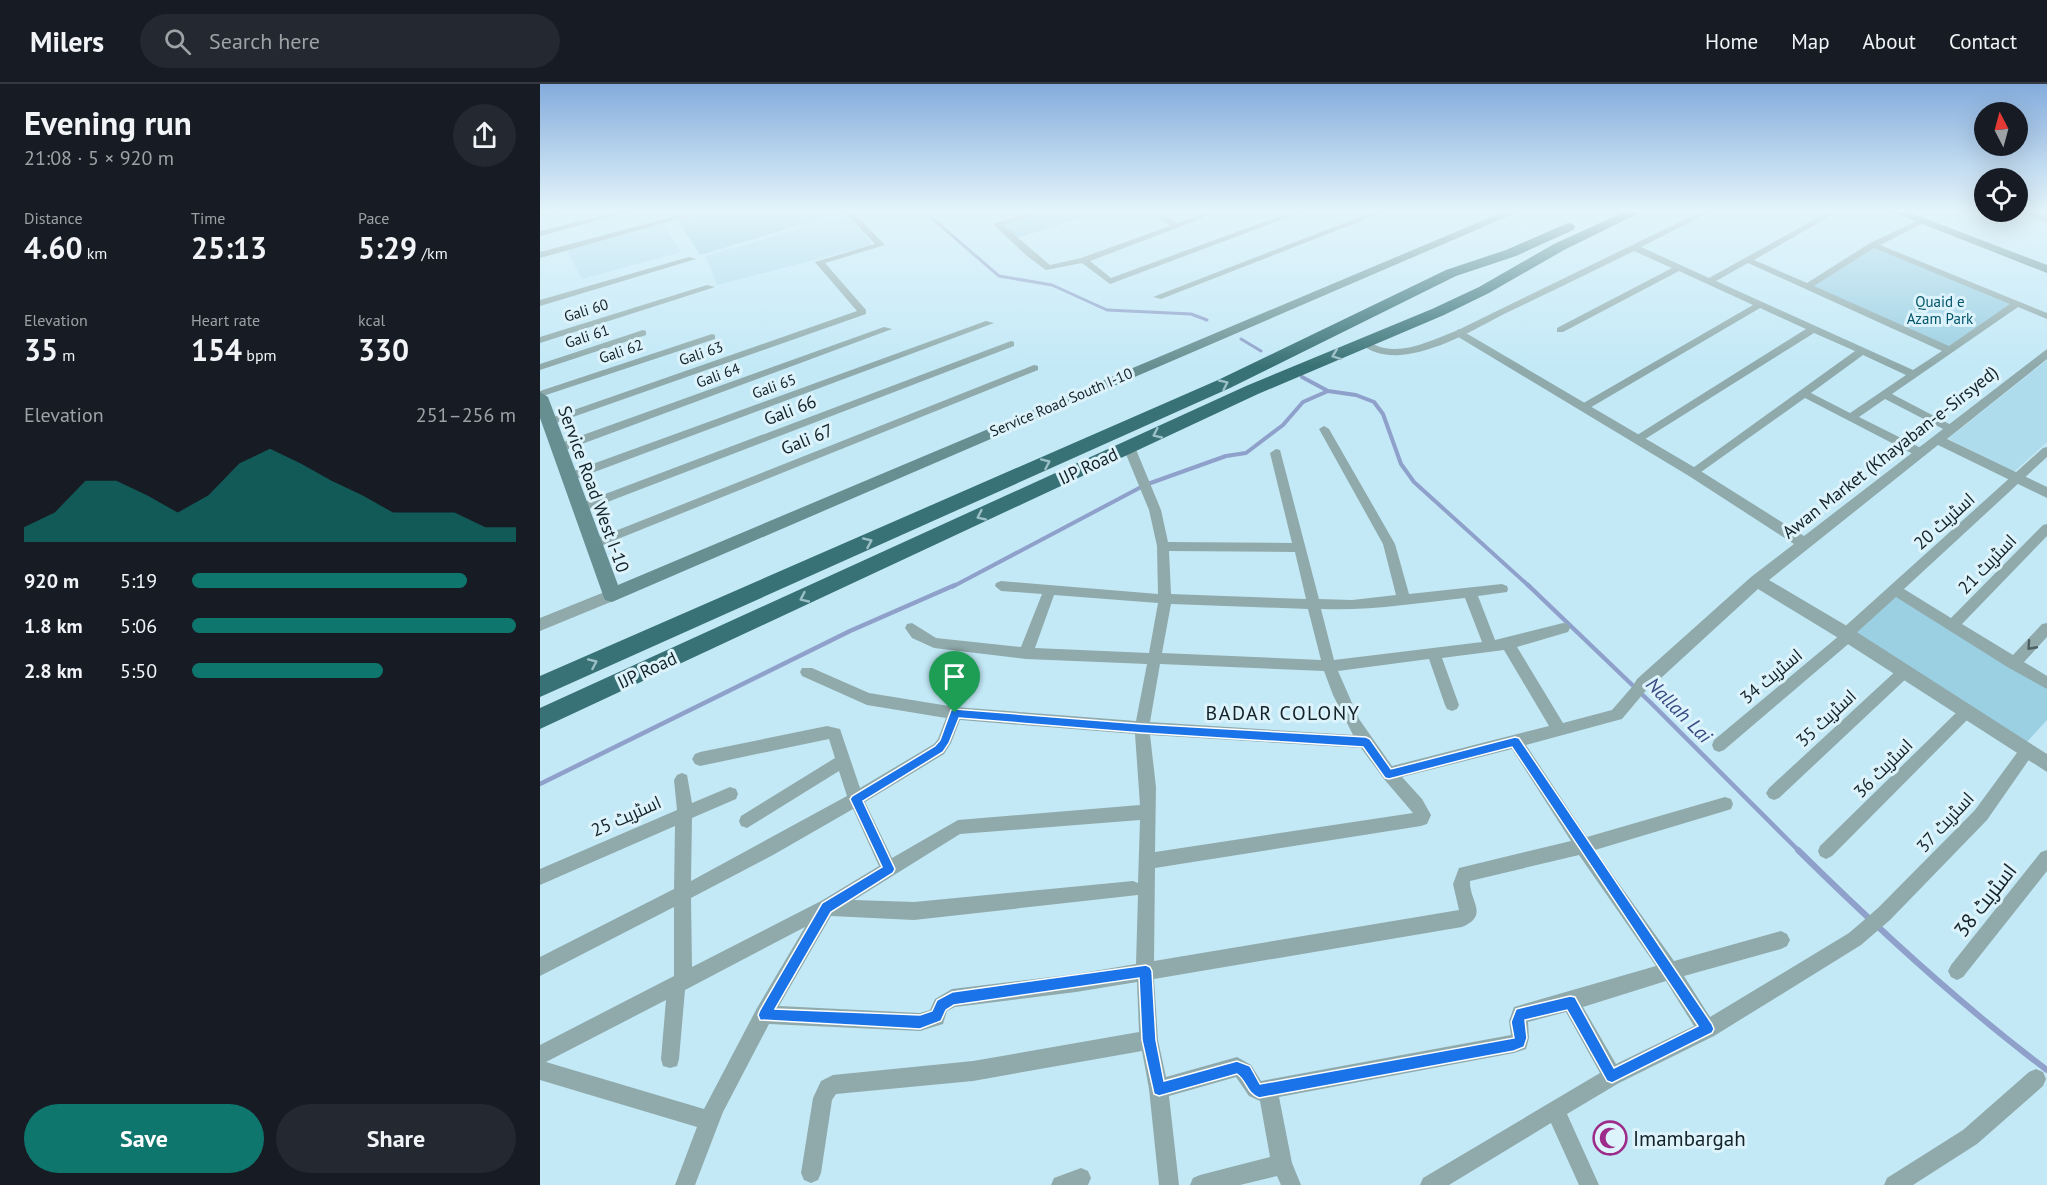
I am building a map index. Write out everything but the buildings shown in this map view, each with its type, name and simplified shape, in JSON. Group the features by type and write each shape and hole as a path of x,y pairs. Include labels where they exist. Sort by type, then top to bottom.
{"highway":[{"name":"IJP Road","path":"540,687 1224,384 1451,273 1479,263"},
{"path":"1497,263 1436,292 1435,296 1442,298 1503,269 1527,264"},
{"name":"IJP Road","path":"540,718 1252,390 1366,344 1484,290 1527,264"},
{"path":"1310,340 1340,335 1397,310 1404,312 1405,315 1381,326 1366,344"}],"main road":[{"name":"Service Road South I-10","path":"612,595 1391,263"},
{"name":"Service Road West I-10","path":"540,396 612,595"}],"street":[{"path":"540,303 677,263"},
{"name":"Gali 63","path":"549,422 863,312 820,263"},
{"path":"1041,263 1049,268 1074,263"},
{"path":"1088,263 1110,281 1158,263"},
{"path":"1158,297 1246,263"},
{"path":"1366,344 1374,350 1386,353 1419,348 1459,333 1602,263"},
{"path":"1668,263 1913,374"},
{"path":"1708,282 1742,263"},
{"path":"1756,263 1949,350"},
{"path":"1807,286 1844,263"},
{"path":"1919,263 2047,316"},
{"path":"1560,330 1679,268"},
{"name":"Gali 60","path":"540,340 710,287"},
{"path":"1851,417 2017,304"},
{"path":"1584,407 1759,305"},
{"name":"Gali 65","path":"569,477 989,323"},
{"name":"Gali 64","path":"559,448 887,329"},
{"path":"1638,439 1813,329"},
{"name":"Gali 61","path":"540,367 643,333"},
{"path":"1459,333 1694,473 1805,544"},
{"name":"Gali 62","path":"540,396 712,337"},
{"name":"Gali 66","path":"580,508 1011,344"},
{"path":"1694,473 1862,351"},
{"name":"Awan Market (Khayaban-e-Sirsyed)","path":"1389,774 1617,715 1643,684 1758,581 2047,353"},
{"name":"Gali 67","path":"594,544 1034,368"},
{"path":"1804,393 1921,453"},
{"path":"1884,394 1951,429"},
{"path":"1324,429 1389,544 1404,601"},
{"path":"1938,440 2047,493"},
{"path":"1129,447 1138,464 1155,510 1163,546 1165,599 1142,728 1148,787 1146,971 1149,1040 1159,1089 1169,1185"},
{"name":"اسٹریٹ 20","path":"1847,635 2047,451"},
{"path":"1148,861 1421,819 1423,815 1366,742 1340,698 1329,666 1276,453"},
{"name":"اسٹریٹ 21","path":"1952,626 2047,528"},
{"path":"1163,546 1300,549"},
{"path":"1758,581 1847,635 2047,764"},
{"path":"1001,586 1049,592 1165,599 1352,605 1502,590"},
{"path":"1895,591 2047,683"},
{"path":"1026,653 1049,592"},
{"path":"1470,593 1491,646"},
{"path":"540,625 612,595"},
{"path":"912,628 917,634 934,643 1026,653 1329,666 1508,644 1563,628"},
{"path":"2014,664 2047,628"},
{"name":"اسٹریٹ 34","path":"1719,745 1847,635"},
{"path":"1508,644 1559,730"},
{"path":"1434,653 1452,705"},
{"path":"807,672 867,699 955,713 1142,728 1366,742"},
{"name":"اسٹریٹ 35","path":"1774,793 1904,672"},
{"name":"اسٹریٹ 36","path":"1827,851 1966,712"},
{"path":"540,968 682,892 742,863 939,749 944,743 955,713"},
{"path":"700,759 827,732 835,734 856,799 889,869"},
{"path":"1515,741 1707,1029"},
{"name":"اسٹریٹ 37","path":"1430,1185 1612,1076 1707,1029 1855,939 1884,914 1981,814 2026,751"},
{"path":"747,821 843,761"},
{"path":"670,1059 680,984 684,812 682,780"},
{"name":"اسٹریٹ 25","path":"540,877 684,812 730,794"},
{"path":"764,1015 920,1022 936,1017 941,1005 952,998 1146,971 1462,918 1468,914 1469,909 1461,886 1461,879 1465,873 1583,846 1725,804"},
{"path":"540,1055 826,908 958,827 1148,812"},
{"name":"اسٹریٹ 38","path":"1957,971 2047,858"},
{"path":"826,908 914,911 1133,889"},
{"path":"684,1185 710,1121 764,1015 826,908"},
{"path":"1159,1089 1237,1067 1245,1071 1256,1090 1514,1044 1521,1038 1517,1022 1521,1014 1570,1002 1781,940"},
{"path":"1570,1002 1612,1076"},
{"path":"811,1173 824,1098 828,1088 833,1084 973,1071 1149,1040"},
{"path":"540,1070 710,1121"},
{"path":"1894,1185 1970,1137 2036,1078"},
{"path":"1267,1088 1282,1164 1291,1185"},
{"path":"1556,1111 1589,1185"},
{"path":"1200,1185 1282,1164"},
{"path":"1061,1185 1081,1178"}],"shaded area":[{"path":"574,263 639,263 582,279"},
{"path":"709,263 801,263 717,285"},
{"path":"2047,360 2047,442 2014,472 1948,439"}],"green space":[{"name":"Quaid e Azam Park","path":"1844,263 1918,263 2017,304 1949,350 1807,287"},
{"path":"1896,594 2047,687 2047,720 2024,745 1854,634"}],"waterway":[{"name":"Nallah Lai","path":"984,263 999,276 1052,285 1107,310 1191,314 1207,320"},
{"name":"Nallah Lai","path":"1241,339 1261,351"},
{"name":"Nallah Lai","path":"1302,377 1328,391"},
{"path":"952,587 1145,485 1226,456 1246,453 1283,425 1303,402 1328,391"},
{"name":"Nallah Lai","path":"1328,391 1356,395 1374,402 1383,414 1401,464 1414,482 1530,587"},
{"path":"540,784 850,631 955,585"},
{"name":"Nallah Lai","path":"1528,585 1650,702 1798,850"},
{"name":"Nallah Lai","path":"1798,850 1919,964 2047,1070"}],"place":[{"name":"Imambargah","path":"1610,1138"}],"district":[{"name":"BADAR COLONY","path":"1283,713"}],"route":[{"path":"955,713 1142,728 1366,742 1389,774 1515,741 1707,1029 1612,1076 1570,1002 1521,1014 1517,1022 1521,1038 1514,1044 1259,1091 1253,1088 1245,1071 1237,1067 1159,1089 1149,1040 1146,971 952,998 941,1005 936,1017 920,1022 764,1015 826,908 889,869 856,799 939,749 944,743 955,713"}]}
